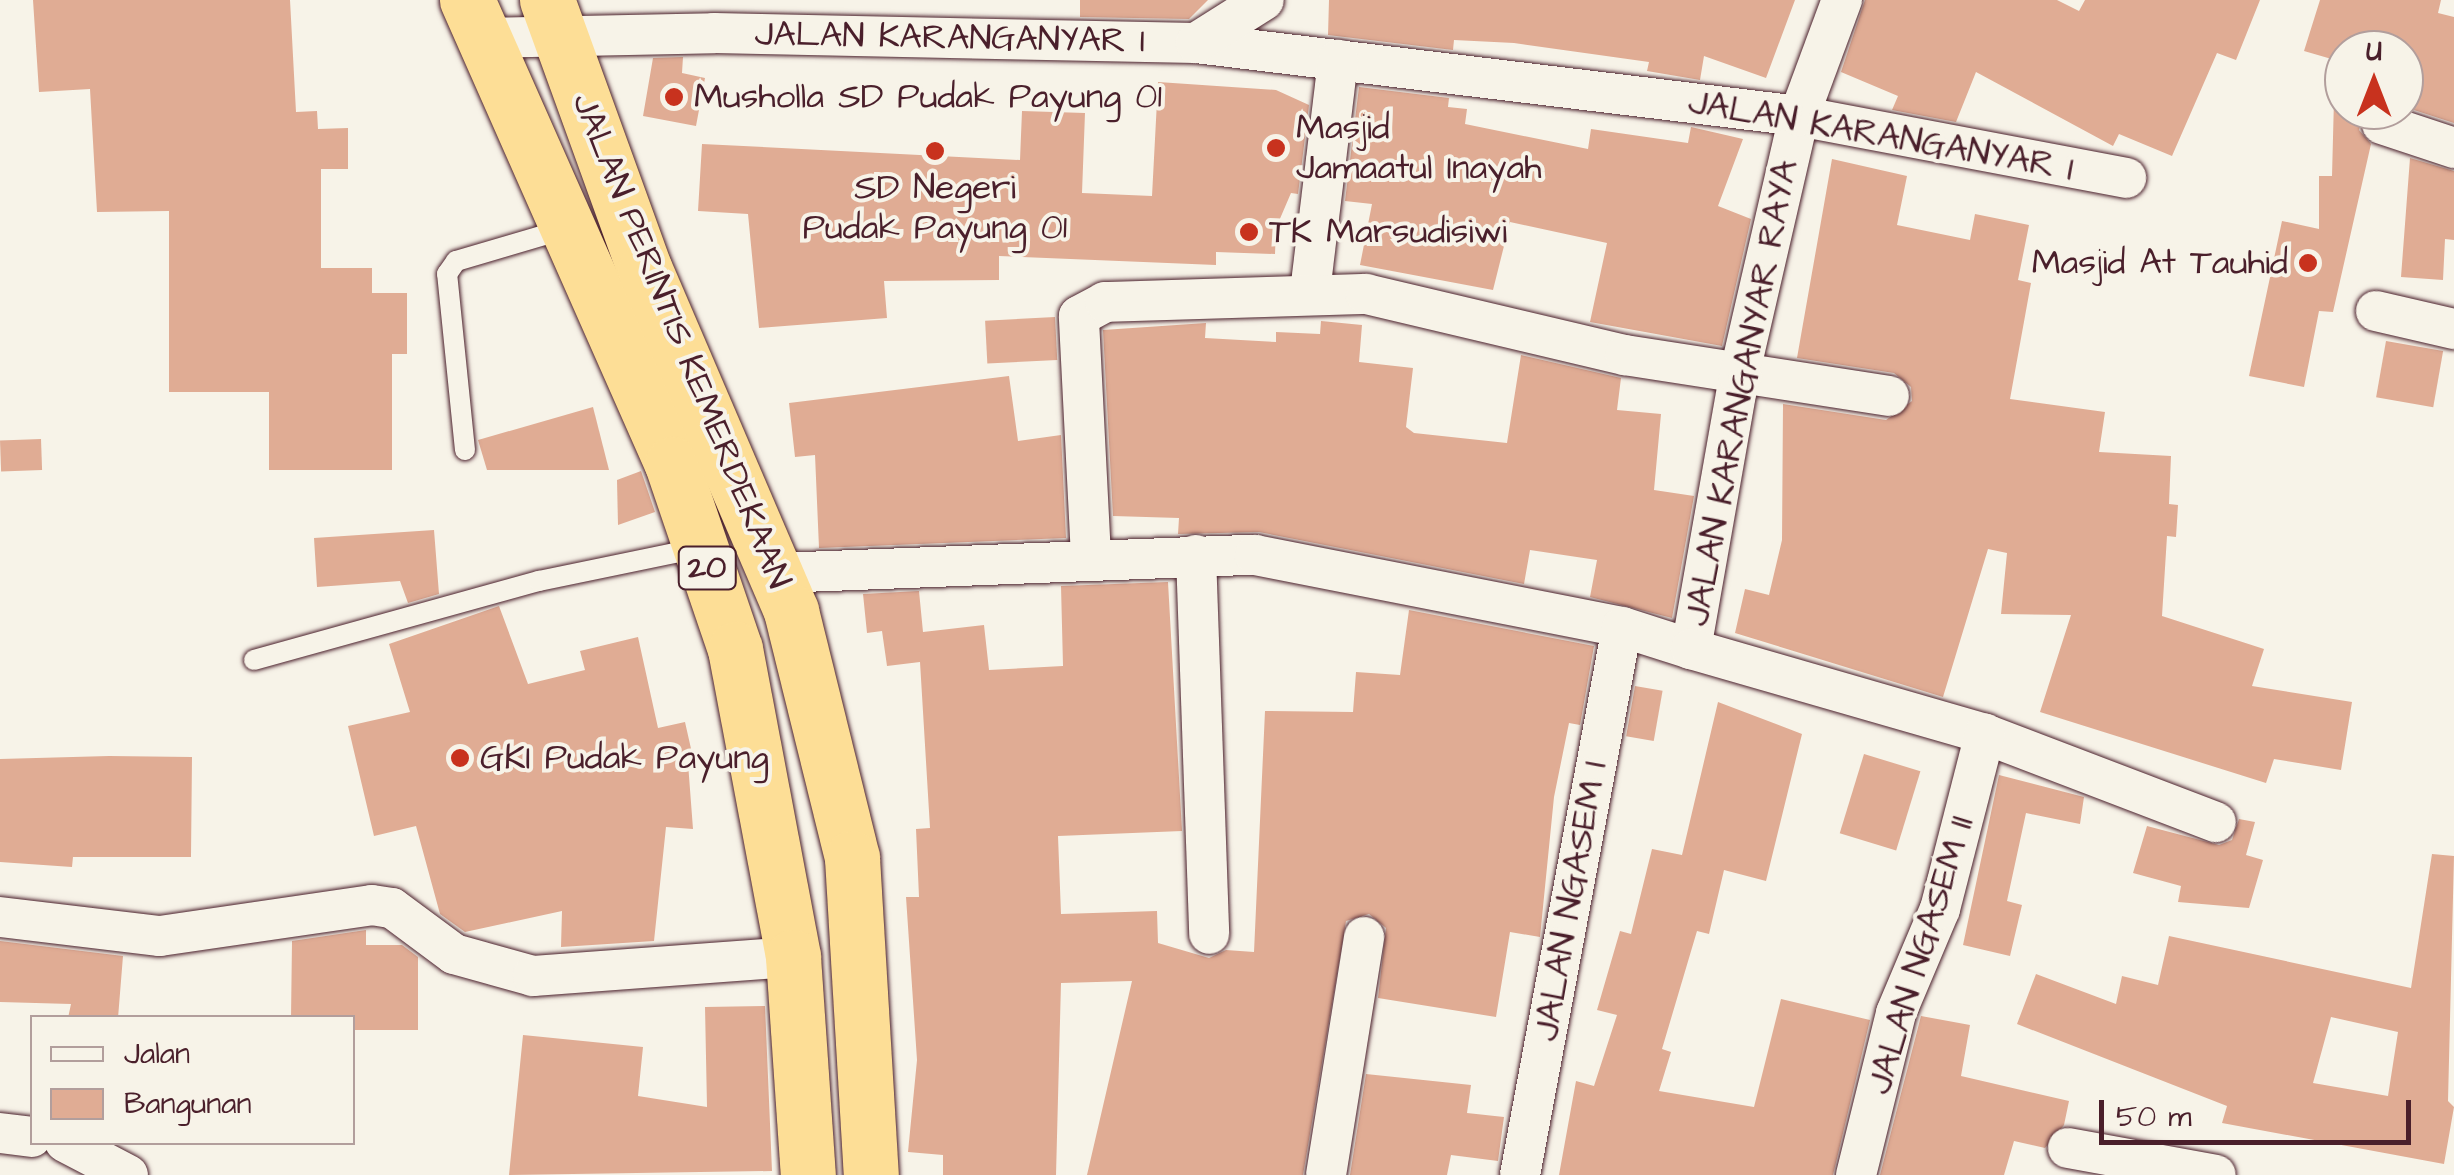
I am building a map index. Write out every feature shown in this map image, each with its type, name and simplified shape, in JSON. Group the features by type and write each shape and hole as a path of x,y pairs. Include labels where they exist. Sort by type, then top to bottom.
{"highway":[{"name":"JALAN PERINTIS KEMERDEKAAN","path":"474,19 672,464 735,649 793,957 808,1175"},
{"name":"JALAN PERINTIS KEMERDEKAAN","path":"554,20 644,270 777,573 852,858 870,1175"}],"street":[{"path":"1196,43 1264,0"},
{"name":"JALAN KARANGANYAR RAYA","path":"777,573 1092,557 1255,554 1622,627 1691,649 1739,376 1799,116 1842,0"},
{"name":"JALAN PERINTIS KEMERDEKAAN","path":"474,19 554,20"},
{"name":"JALAN KARANGANYAR I","path":"554,20 714,33 1196,43 1799,116 2126,178"},
{"path":"1310,292 1338,60"},
{"path":"2400,130 2454,148"},
{"path":"1092,557 1079,316 1105,302 1310,292 1366,294 1739,376 1889,396"},
{"path":"2376,311 2454,329"},
{"path":"1196,555 1209,934"},
{"name":"JALAN NGASEM I","path":"1520,1175 1622,627"},
{"path":"1691,649 1985,734 2216,822"},
{"name":"JALAN NGASEM II","path":"1856,1175 1896,1013 1940,910 1985,734"},
{"path":"0,917 44,920 117,937 160,936 372,905 392,908 454,954 533,976 793,957"},
{"path":"1326,1175 1364,937"},
{"path":"0,1133 30,1137"},
{"path":"71,1145 128,1175"},
{"path":"2068,1148 2216,1175"}],"lane":[{"path":"465,450 448,274 456,261 567,228"},
{"path":"254,660 539,581 700,548"}],"building":[{"path":"33,0 290,0 296,112 317,111 318,129 348,128 348,169 321,169 321,268 372,268 372,293 407,293 407,354 392,354 392,470 269,470 269,392 169,392 169,211 97,212 90,89 39,92"},
{"path":"1080,0 1208,0 1189,19 1080,17"},
{"path":"1329,0 1795,0 1766,78 1704,56 1700,80 1647,71 1649,62 1514,43 1454,40 1453,50 1328,35"},
{"path":"1865,0 2057,0 2079,11 2085,0 2260,0 2236,60 2217,53 2172,156 2119,134 2113,146 1976,72 1956,122 1892,110 1898,96 1841,72"},
{"path":"2320,0 2441,0 2438,13 2454,17 2454,123 2424,113 2424,30 2324,30 2324,57 2304,51"},
{"name":"Musholla SD Pudak Payung 01","path":"683,57 682,73 705,78 696,126 643,116 653,58"},
{"path":"1158,82 1276,90 1309,105 1298,194 1291,193 1276,228 1275,254 1216,252 1216,265 999,256 999,280 884,281 887,318 759,328 748,214 698,211 702,144 1020,160 1022,111 1085,113 1082,193 1152,196"},
{"path":"1359,87 1449,98 1448,107 1467,109 1465,124 1588,149 1591,129 1688,143 1691,127 1743,139 1718,206 1751,219 1722,346 1590,322 1607,243 1510,222 1493,290 1360,265 1372,204 1345,201"},
{"path":"2333,130 2359,130 2371,144 2333,312 2319,311 2304,387 2249,376 2282,221 2319,229 2319,176 2332,176"},
{"path":"2410,158 2454,171 2454,240 2445,239 2443,280 2401,277"},
{"path":"1832,159 1907,176 1897,225 1970,240 1975,214 2029,225 2018,280 2031,283 2010,399 2105,412 2099,452 2171,456 2169,504 2178,505 2176,537 2167,536 2162,616 2264,649 2252,686 2352,702 2341,770 2274,759 2266,783 2040,712 2071,615 2001,614 2007,553 1988,549 1943,697 1735,633 1745,589 1769,595 1782,540 1783,404 1886,420 1912,401 1911,387 1894,373 1797,358"},
{"path":"1055,317 1057,360 987,364 985,321"},
{"path":"1321,321 1362,325 1359,362 1413,368 1406,427 1414,433 1507,443 1521,355 1621,378 1617,410 1661,414 1654,490 1694,496 1672,618 1590,597 1597,560 1530,550 1524,584 1259,532 1178,534 1179,518 1113,516 1103,330 1206,323 1205,338 1276,342 1276,332 1320,334"},
{"path":"2386,341 2443,351 2433,407 2376,397"},
{"path":"1009,376 1018,441 1061,435 1066,538 819,548 815,455 795,457 789,403"},
{"path":"593,407 609,470 487,470 478,440"},
{"path":"41,439 42,470 1,471 0,440"},
{"path":"641,471 655,512 618,525 617,480"},
{"path":"434,530 439,594 408,603 400,581 317,587 314,538"},
{"path":"1168,582 1182,831 1058,836 1061,914 1157,911 1158,943 1209,958 1226,950 1254,952 1265,711 1353,712 1356,672 1400,675 1409,610 1594,646 1580,725 1569,723 1554,797 1540,937 1510,932 1496,1017 1378,998 1386,928 1369,914 1346,921 1303,1175 1087,1175 1132,981 1061,983 1056,1175 943,1175 943,1155 908,1152 917,1060 906,897 919,897 916,829 930,828 920,662 887,666 882,631 867,633 863,594 919,591 923,632 984,625 989,670 1063,666 1061,586"},
{"path":"499,606 528,684 585,670 580,651 638,637 658,728 685,722 694,762 688,763 693,829 666,827 654,941 561,947 562,911 465,932 440,914 416,826 374,836 348,726 410,712 389,644"},
{"path":"1635,686 1663,691 1654,741 1626,736"},
{"path":"1718,702 1802,734 1766,881 1724,870 1709,934 1697,931 1662,1049 1671,1052 1659,1091 1754,1107 1781,999 1870,1020 1833,1175 1559,1175 1576,1081 1594,1086 1617,1015 1597,1010 1620,931 1631,934 1652,849 1682,855"},
{"path":"1864,754 1920,771 1896,851 1840,833"},
{"path":"192,757 191,857 73,857 72,867 0,862 0,759"},
{"path":"1999,775 2084,797 2080,824 2026,813 2007,901 2022,905 2010,956 1963,945"},
{"path":"2239,819 2255,822 2246,855 2263,860 2249,908 2178,902 2181,886 2133,873 2147,826 2219,845 2232,840"},
{"path":"2432,854 2454,856 2448,1101 2454,1107 2444,1164 2222,1123 2227,1106 2017,1024 2036,974 2116,1004 2122,976 2158,985 2169,936 2411,988","holes":["2331,1017 2398,1032 2388,1096 2313,1083"]},
{"path":"366,930 366,945 402,945 418,957 418,1030 355,1030 355,1015 291,1015 292,941"},
{"path":"0,941 123,956 118,1015 69,1015 71,1004 0,1002"},
{"path":"765,1006 772,1171 509,1175 523,1035 643,1047 638,1096 707,1107 705,1007"},
{"path":"1921,1016 1970,1025 1961,1076 2069,1101 2064,1125 2045,1148 2014,1141 2004,1175 1880,1175"},
{"path":"1366,1074 1471,1085 1467,1113 1504,1117 1498,1161 1451,1155 1447,1175 1350,1175"}],"place":[{"name":"Musholla SD Pudak Payung 01","path":"674,97"},
{"name":"Masjid Jamaatul Inayah","path":"1276,148"},
{"name":"SD Negeri Pudak Payung 01","path":"935,151"},
{"name":"TK Marsudisiwi","path":"1249,232"},
{"name":"Masjid At Tauhid","path":"2308,263"},
{"name":"GKI Pudak Payung","path":"460,758"}]}
